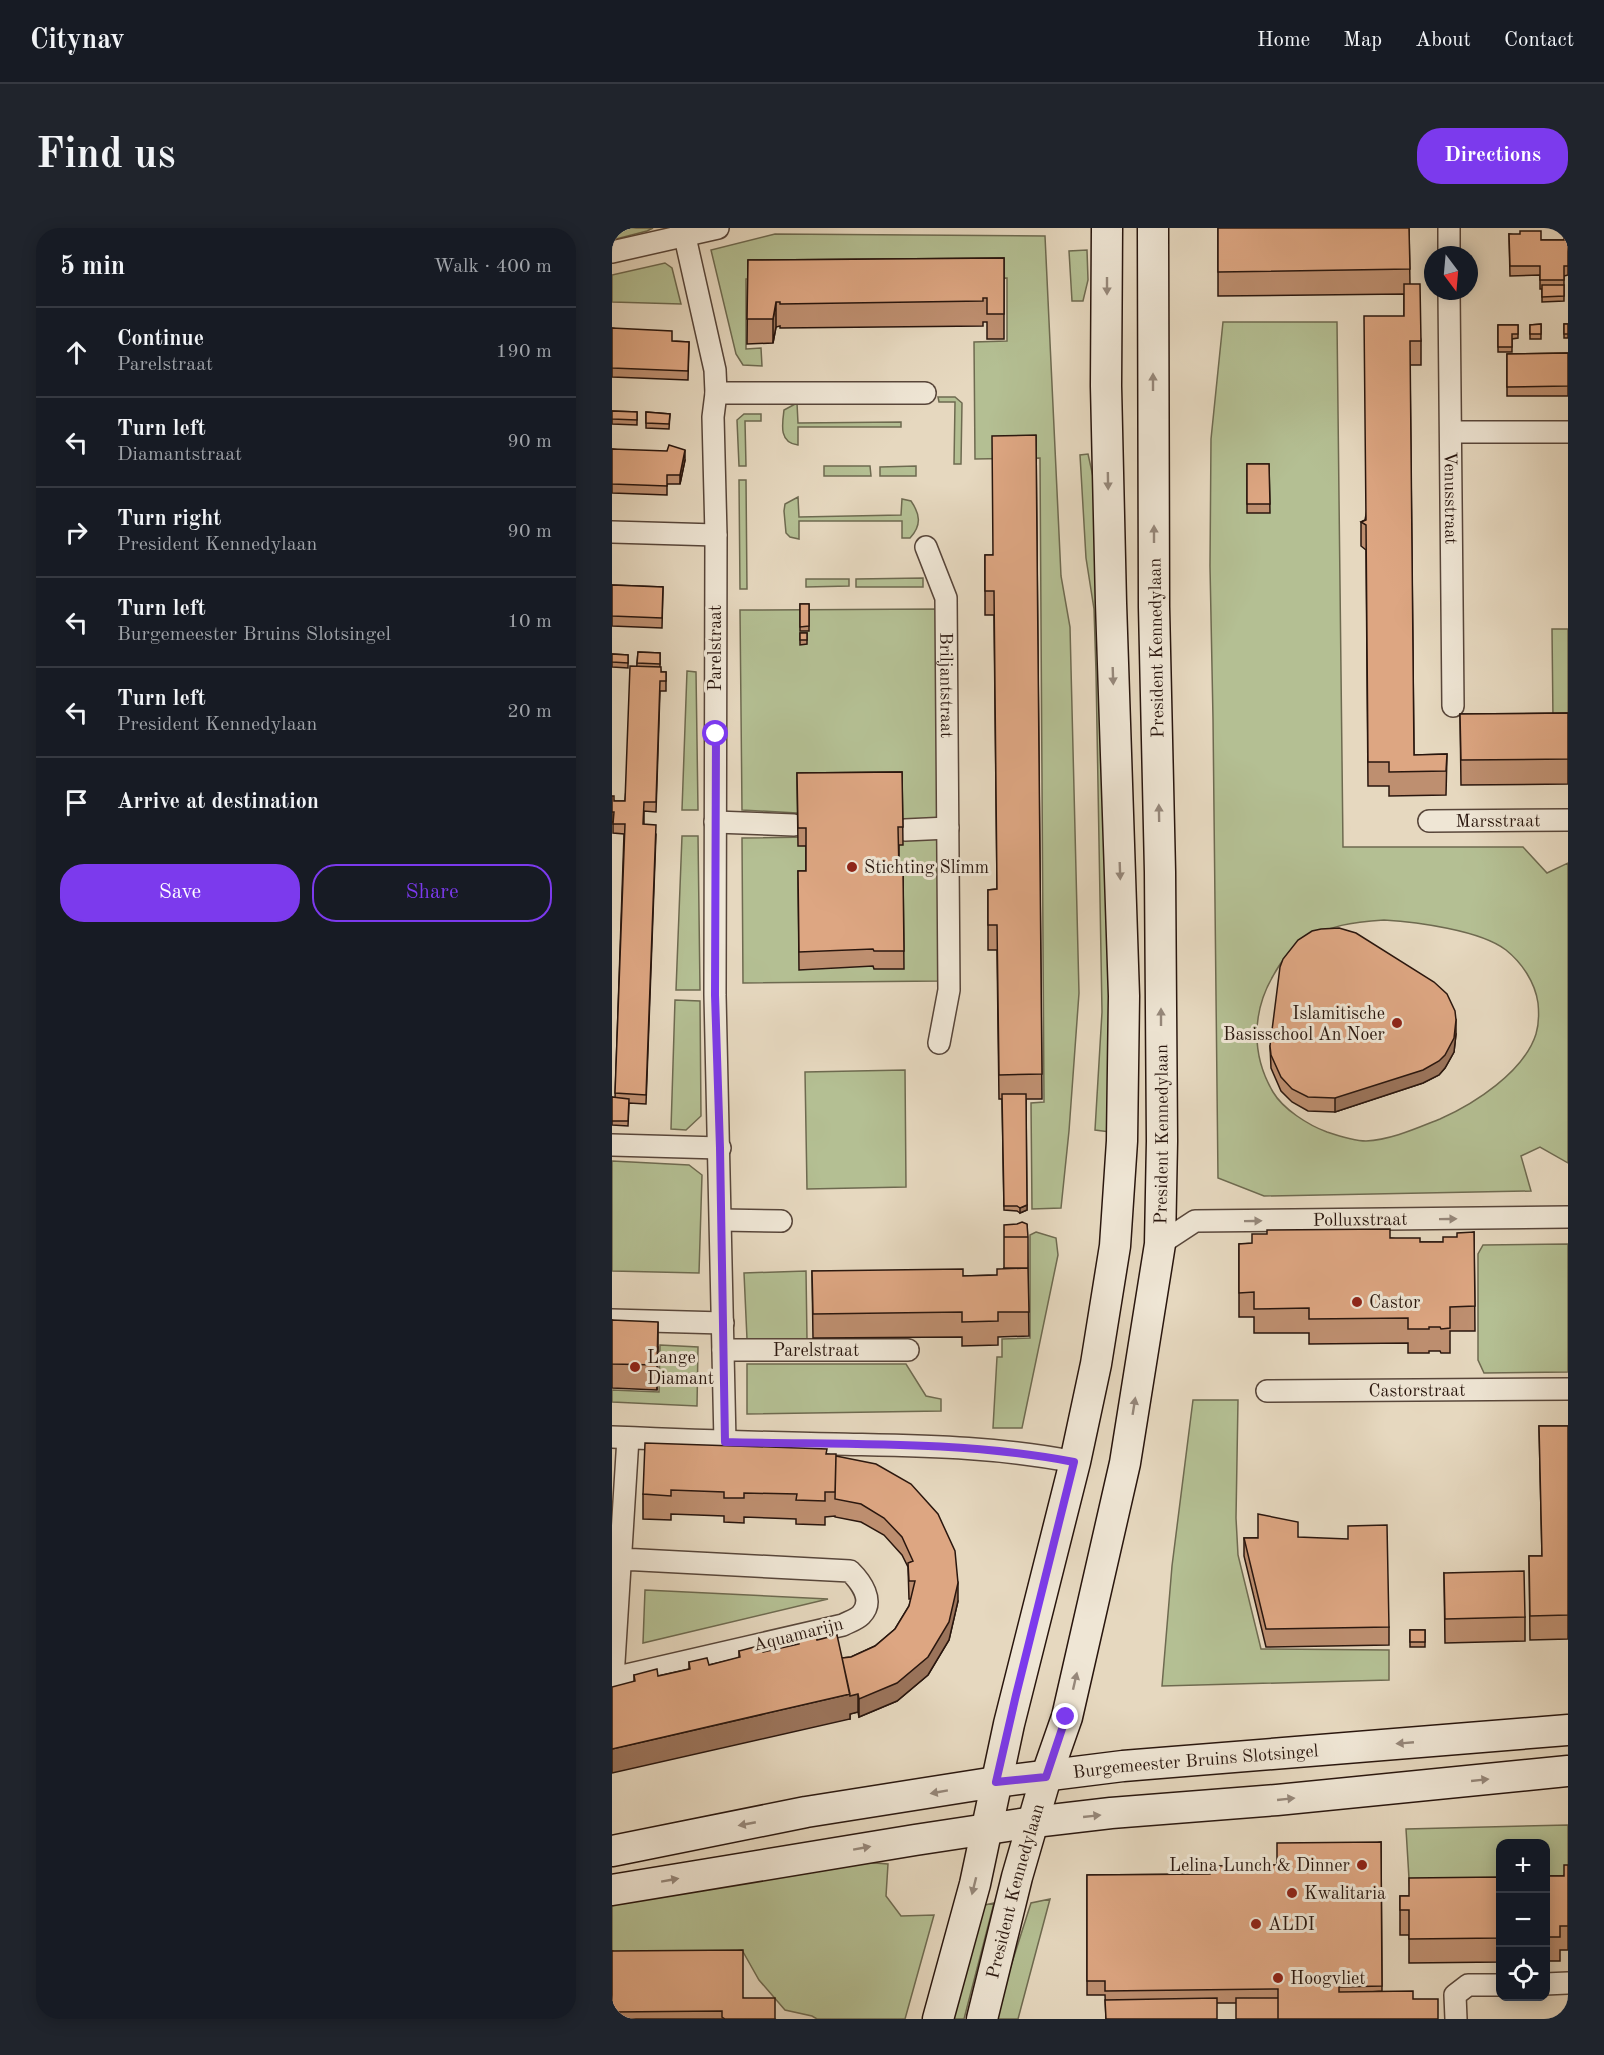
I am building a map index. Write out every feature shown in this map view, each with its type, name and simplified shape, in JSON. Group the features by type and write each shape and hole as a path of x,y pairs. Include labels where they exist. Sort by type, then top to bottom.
{"main road":[{"name":"President Kennedylaan","path":"938,2019 975,1884 996,1782 1074,1462 1096,1364 1115,1246 1122,1141 1125,996 1111,603 1106,386 1107,228"},
{"name":"President Kennedylaan","path":"982,2019 1017,1877 1066,1717 1125,1463 1160,1244 1162,1141 1160,872 1154,595 1153,228"},
{"name":"Burgemeester Bruins Slotsingel","path":"612,1851 806,1812 996,1782 1133,1765 1568,1730"},
{"path":"612,1890 1034,1822 1568,1772"}],"street":[{"path":"612,252 718,228"},
{"path":"1449,228 1449,246"},
{"name":"Parelstraat","path":"685,237 715,370 716,393 713,417 716,535 715,995 725,1442"},
{"name":"Venusstraat","path":"1449,300 1453,706"},
{"path":"716,393 926,393"},
{"path":"1450,432 1568,432"},
{"path":"612,532 716,535"},
{"name":"Briljantstraat","path":"926,547 946,598 949,990 939,1043"},
{"name":"Marsstraat","path":"1429,821 1568,820"},
{"path":"715,822 794,825"},
{"path":"905,830 948,828"},
{"path":"612,1145 720,1148"},
{"name":"Polluxstraat","path":"1160,1244 1195,1221 1568,1217"},
{"path":"721,1220 781,1221"},
{"path":"612,1320 723,1323"},
{"name":"Parelstraat","path":"723,1350 908,1350"},
{"name":"Castorstraat","path":"1267,1391 1568,1389"},
{"path":"620,1438 964,1447 1030,1453 1074,1462"},
{"name":"Aquamarijn","path":"620,1438 621,1559 613,1678 843,1625 862,1615 867,1602 863,1585 850,1571 621,1559"},
{"path":"1550,1984 1568,1983"},
{"path":"1456,2019 1455,1995 1468,1986 1496,1985"}],"green space":[{"path":"612,228 653,228 612,240"},
{"path":"775,234 1045,236 1061,576 1070,627 1079,993 1061,1208 1032,1209 1031,1103 1044,1102 1040,458 975,459 974,342 1007,341 1007,278 746,279 746,349 761,348 762,366 743,365 736,354 711,250"},
{"path":"1087,250 1088,280 1083,301 1072,301 1069,251"},
{"path":"665,263 672,268 681,304 612,302 612,275"},
{"path":"1223,322 1337,322 1343,847 1523,847 1547,873 1568,863 1568,1163 1540,1147 1521,1156 1531,1191 1264,1196 1218,1178 1210,566 1211,439","holes":["1384,920 1430,925 1464,932 1495,943 1517,961 1531,980 1536,995 1539,1018 1536,1034 1521,1061 1482,1096 1453,1113 1413,1130 1366,1141 1327,1132 1312,1125 1289,1110 1277,1098 1261,1063 1258,1049 1258,1019 1266,990 1279,966 1297,945 1312,936 1342,925"]},
{"path":"938,397 955,397 962,403 961,464 954,464 955,402 939,402"},
{"path":"797,403 798,423 901,422 901,427 798,427 798,445 792,444 783,432 784,410"},
{"path":"744,414 761,414 761,421 745,421 746,466 739,466 737,420"},
{"path":"1088,454 1101,513 1111,845 1110,1132 1095,1130 1102,1012 1094,609 1086,558 1080,455"},
{"path":"824,466 870,466 871,476 824,476"},
{"path":"916,466 916,476 880,476 880,467"},
{"path":"739,480 746,480 747,589 740,589"},
{"path":"798,497 799,517 901,515 902,499 911,501 918,515 918,524 910,538 902,538 902,521 799,521 799,539 790,537 786,533 785,504"},
{"path":"923,578 923,587 856,587 856,579"},
{"path":"806,579 849,579 849,586 806,587"},
{"path":"938,609 939,821 742,810 740,610"},
{"path":"1552,629 1568,629 1568,720 1553,720"},
{"path":"687,671 696,672 698,810 682,810"},
{"path":"938,835 939,981 743,983 742,838"},
{"path":"682,836 698,836 700,990 676,990"},
{"path":"675,1000 700,1001 701,1116 686,1130 671,1129"},
{"path":"905,1070 906,1187 807,1189 805,1072"},
{"path":"612,1161 689,1165 702,1175 699,1273 612,1271"},
{"path":"1036,1232 1056,1238 1058,1255 1022,1428 993,1428 997,1357 1002,1357 1002,1339 1030,1338 1030,1235"},
{"path":"1568,1244 1568,1372 1484,1373 1478,1360 1478,1254 1483,1245"},
{"path":"806,1271 807,1339 747,1339 744,1273"},
{"path":"660,1345 698,1347 697,1406 612,1402 612,1390 659,1392"},
{"path":"747,1364 906,1364 926,1396 941,1399 941,1411 747,1414"},
{"path":"1193,1400 1238,1400 1236,1518 1238,1555 1261,1649 1389,1650 1389,1680 1162,1686 1172,1566"},
{"path":"645,1590 828,1599 643,1643"},
{"path":"1568,1825 1568,1883 1550,1890 1550,1839 1496,1839 1496,1892 1410,1895 1406,1829"},
{"path":"861,1862 888,1864 886,1896 901,1916 934,1915 905,2019 817,2019 785,2010 759,1980 742,1950 612,1970 612,1903"},
{"path":"1050,1899 1018,2019 994,2019 1031,1903"},
{"path":"994,1903 964,2019 951,2019 980,1906"}],"building":[{"path":"1218,228 1409,228 1410,269 1218,272"},
{"path":"1564,230 1568,230 1568,266 1564,266 1564,280 1540,280 1540,266 1510,266 1509,234 1520,234 1520,231 1541,231 1541,240 1564,240"},
{"path":"1004,258 1004,314 987,314 987,298 983,298 983,301 780,304 776,302 773,319 747,319 748,260"},
{"path":"1404,284 1420,284 1421,341 1410,341 1414,755 1447,754 1446,771 1389,772 1389,762 1368,762 1366,525 1361,522 1366,520 1364,316 1404,316"},
{"path":"1542,285 1564,285 1564,296 1542,297"},
{"path":"1541,324 1541,334 1530,334 1530,325"},
{"path":"1564,324 1568,324 1568,334 1564,334"},
{"path":"1498,325 1518,325 1518,334 1512,334 1512,347 1498,347"},
{"path":"612,328 672,331 672,341 689,342 688,371 612,368"},
{"path":"1568,353 1568,386 1507,387 1507,354"},
{"path":"612,411 637,412 637,420 612,419"},
{"path":"646,412 670,414 669,424 646,423"},
{"path":"1036,435 1042,1074 999,1075 997,925 988,925 988,890 997,889 994,591 985,591 985,555 993,555 992,436"},
{"path":"669,445 685,450 680,475 667,475 667,486 612,484 612,449 667,451"},
{"path":"1247,464 1269,464 1270,504 1247,504"},
{"path":"612,585 663,587 662,618 612,616"},
{"path":"800,604 809,604 809,626 800,627"},
{"path":"800,633 807,633 807,640 800,640"},
{"path":"638,652 660,653 660,664 637,663"},
{"path":"612,654 628,655 628,663 612,662"},
{"path":"630,666 661,667 661,672 666,672 666,681 660,681 656,802 644,802 643,824 656,825 646,1095 615,1093 625,824 613,824 612,796 614,796 614,801 625,801"},
{"path":"1568,713 1568,759 1461,760 1460,714"},
{"name":"Stichting Slimm","path":"902,772 903,827 898,827 899,870 903,870 904,951 874,951 873,949 799,952 798,871 806,871 806,828 798,828 797,773"},
{"path":"1339,928 1356,933 1434,982 1447,994 1455,1011 1454,1038 1445,1055 1423,1070 1335,1098 1308,1097 1292,1089 1281,1077 1271,1055 1270,1046 1280,967 1283,959 1298,940 1312,931"},
{"path":"1002,1094 1026,1094 1027,1205 1020,1208 1004,1206"},
{"path":"612,1097 629,1099 628,1121 612,1121"},
{"path":"1022,1222 1027,1224 1028,1237 1004,1237 1004,1225"},
{"name":"Castor","path":"1390,1229 1390,1238 1420,1238 1420,1242 1443,1242 1443,1237 1457,1237 1457,1233 1474,1232 1475,1306 1450,1307 1450,1328 1408,1329 1408,1318 1309,1319 1309,1308 1254,1309 1254,1292 1239,1293 1239,1244 1252,1243 1252,1234 1267,1234 1267,1230"},
{"path":"1004,1237 1028,1237 1028,1268 1004,1268"},
{"path":"1028,1268 1029,1312 998,1312 998,1321 962,1322 962,1312 813,1314 812,1271 963,1269 963,1276 997,1275 997,1269"},
{"path":"612,1320 658,1322 657,1365 612,1364"},
{"path":"1539,1426 1568,1426 1568,1615 1530,1616 1529,1556 1542,1556"},
{"path":"645,1443 827,1449 826,1454 836,1454 835,1492 825,1492 825,1501 796,1500 797,1494 744,1493 744,1498 724,1498 724,1492 671,1490 671,1496 643,1494"},
{"path":"836,1456 876,1464 911,1484 938,1514 955,1551 958,1583 949,1622 928,1657 897,1683 859,1699 858,1694 850,1696 842,1658 851,1657 875,1646 895,1629 909,1606 915,1581 909,1581 908,1563 913,1561 902,1537 884,1518 861,1504 835,1499"},
{"path":"1258,1514 1298,1522 1298,1537 1348,1539 1348,1526 1387,1525 1389,1627 1266,1629 1244,1538 1258,1538"},
{"path":"1524,1571 1525,1617 1445,1619 1444,1573"},
{"path":"1410,1630 1425,1630 1425,1642 1410,1642"},
{"path":"816,1633 817,1640 837,1635 850,1694 612,1749 612,1687 635,1681 634,1675 657,1669 658,1676 690,1669 689,1662 707,1658 709,1665 740,1657 739,1651 762,1645 763,1652 799,1644 798,1637"},
{"path":"1381,1842 1382,1986 1339,1987 1339,1992 1413,1991 1413,1999 1438,1999 1438,2019 1278,2019 1278,1989 1105,1991 1105,1981 1087,1981 1087,1875 1210,1874 1210,1866 1277,1865 1277,1843"},
{"path":"1564,1865 1568,1865 1568,1926 1560,1926 1560,1937 1550,1937 1550,1876 1564,1876"},
{"path":"1496,1877 1496,1938 1409,1939 1409,1910 1400,1910 1400,1896 1409,1896 1409,1878"},
{"path":"743,1950 743,1998 775,1998 775,2019 725,2019 722,2017 722,2011 612,2012 612,1951"},
{"path":"1217,1998 1217,2019 1106,2019 1105,2000"},
{"path":"1236,1998 1278,1998 1278,2019 1236,2019"}],"place":[{"name":"Stichting Slimm","path":"852,867"},
{"name":"Islamitische Basisschool An Noer","path":"1397,1023"},
{"name":"Castor","path":"1357,1302"},
{"name":"Lange Diamant","path":"635,1367"},
{"name":"Lelina Lunch & Dinner","path":"1362,1865"},
{"name":"Kwalitaria","path":"1292,1893"},
{"name":"ALDI","path":"1256,1924"},
{"name":"Hoogvliet","path":"1278,1978"}],"route":[{"path":"716,734 715,995 725,1442 964,1447 1030,1453 1074,1462 996,1782 1046,1777 1066,1717"}]}
